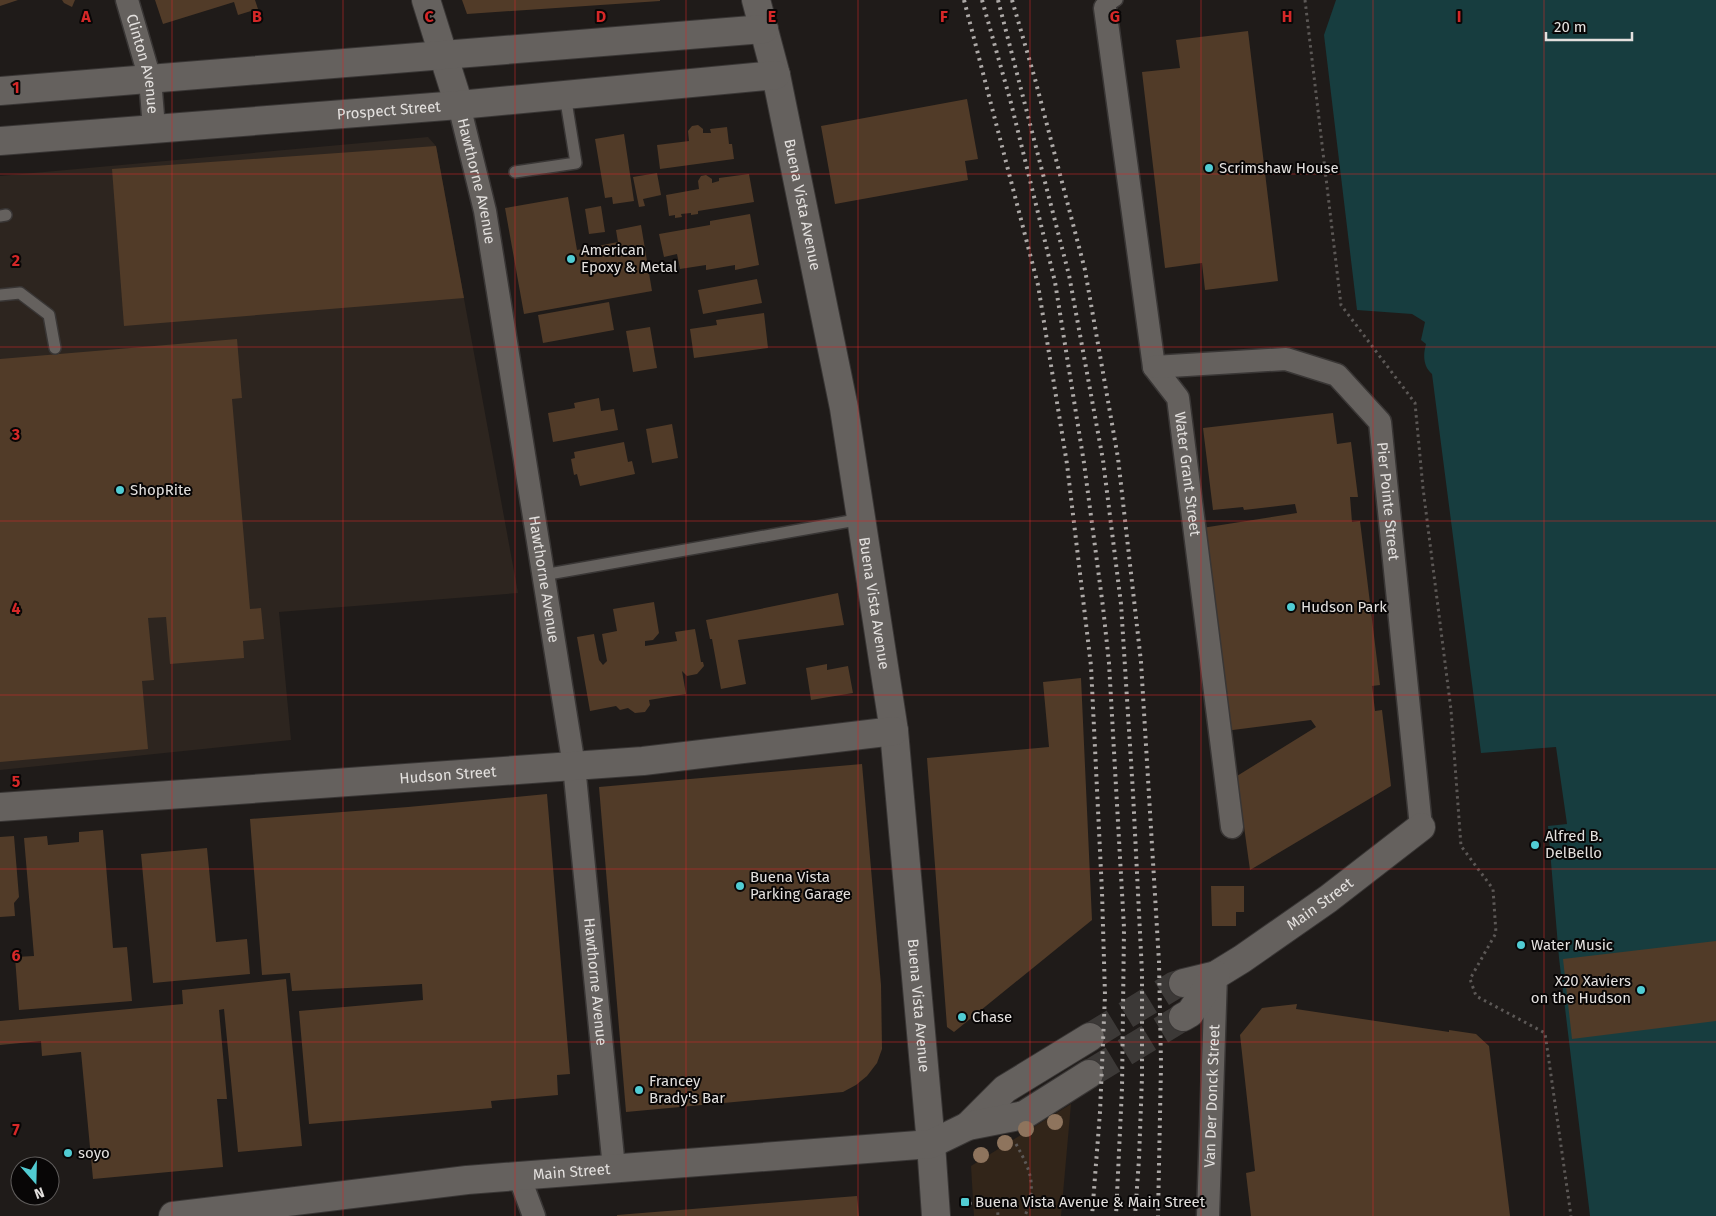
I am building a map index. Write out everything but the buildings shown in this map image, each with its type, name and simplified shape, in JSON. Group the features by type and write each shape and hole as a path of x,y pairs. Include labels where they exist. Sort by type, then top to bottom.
{"street":[{"name":"Clinton Avenue","path":"127,0 150,79 154,128"},
{"name":"Hawthorne Avenue","path":"426,0 459,105 485,211 574,766 614,1168"},
{"name":"Buena Vista Avenue","path":"756,0 776,75 844,408 894,731 936,1212"},
{"name":"Water Grant Street","path":"1108,3 1154,367 1178,398 1232,827"},
{"path":"0,91 444,56 764,28"},
{"name":"Prospect Street","path":"0,142 154,128 459,105 776,75"},
{"name":"Pier Pointe Street","path":"1154,367 1286,359 1337,376 1380,422 1421,827"},
{"name":"Hudson Street","path":"0,807 643,761 894,731"},
{"name":"Main Street","path":"1183,983 1216,975 1328,899 1421,827"},
{"name":"Main Street","path":"1183,1017 1190,1013 1216,975"},
{"name":"Van Der Donck Street","path":"1208,1216 1216,975"},
{"name":"Main Street","path":"968,1126 1005,1089 1090,1037"},
{"name":"Main Street","path":"173,1216 279,1210 467,1180 931,1144 968,1126 1024,1115 1089,1074"},
{"path":"519,1176 534,1216"}],"lane":[{"path":"515,172 576,163 565,94"},
{"path":"0,295 20,293 49,315 55,348"},
{"path":"543,575 862,519"}],"path":[{"path":"1305,0 1341,305 1415,403 1423,488 1451,710 1461,846 1493,889 1496,932 1470,978 1476,996 1545,1033 1571,1216"},
{"path":"1002,1120 1028,1165 1032,1182 1031,1198 1025,1216"},
{"path":"936,1212 997,1201 998,1216"}],"shaded area":[{"path":"428,137 436,146 518,593 279,612 291,740 0,770 0,176"},
{"path":"1071,1104 1061,1216 974,1216 971,1166"}],"water":[{"path":"1336,0 1716,0 1716,1216 1590,1216 1559,958 1548,826 1567,824 1556,747 1481,753 1432,374 1424,360 1426,344 1421,340 1425,322 1412,314 1357,310 1324,35"}],"tunnel":[{"path":"1090,1037 1175,985 1183,983"},
{"path":"1089,1074 1183,1017"}],"railway":[{"path":"964,0 1038,285 1067,464 1091,666 1105,995 1100,1112 1092,1216"},
{"path":"982,0 1011,103 1055,282 1084,463 1103,607 1109,663 1124,928 1122,1088 1116,1216"},
{"path":"998,0 1069,275 1103,460 1121,604 1142,973 1142,1077 1135,1216"},
{"path":"1012,0 1035,79 1085,270 1118,458 1141,662 1159,962 1161,1065 1158,1216"}],"place":[{"name":"Scrimshaw House","path":"1209,168"},
{"name":"American Epoxy & Metal","path":"571,259"},
{"name":"ShopRite","path":"120,490"},
{"name":"Hudson Park","path":"1291,607"},
{"name":"Alfred B. DelBello","path":"1535,845"},
{"name":"Buena Vista Parking Garage","path":"740,886"},
{"name":"Water Music","path":"1521,945"},
{"name":"X20 Xaviers on the Hudson","path":"1641,990"},
{"name":"Chase","path":"962,1017"},
{"name":"Francey Brady's Bar","path":"639,1090"},
{"name":"soyo","path":"68,1153"},
{"name":"Buena Vista Avenue & Main Street","path":"965,1202"}]}
